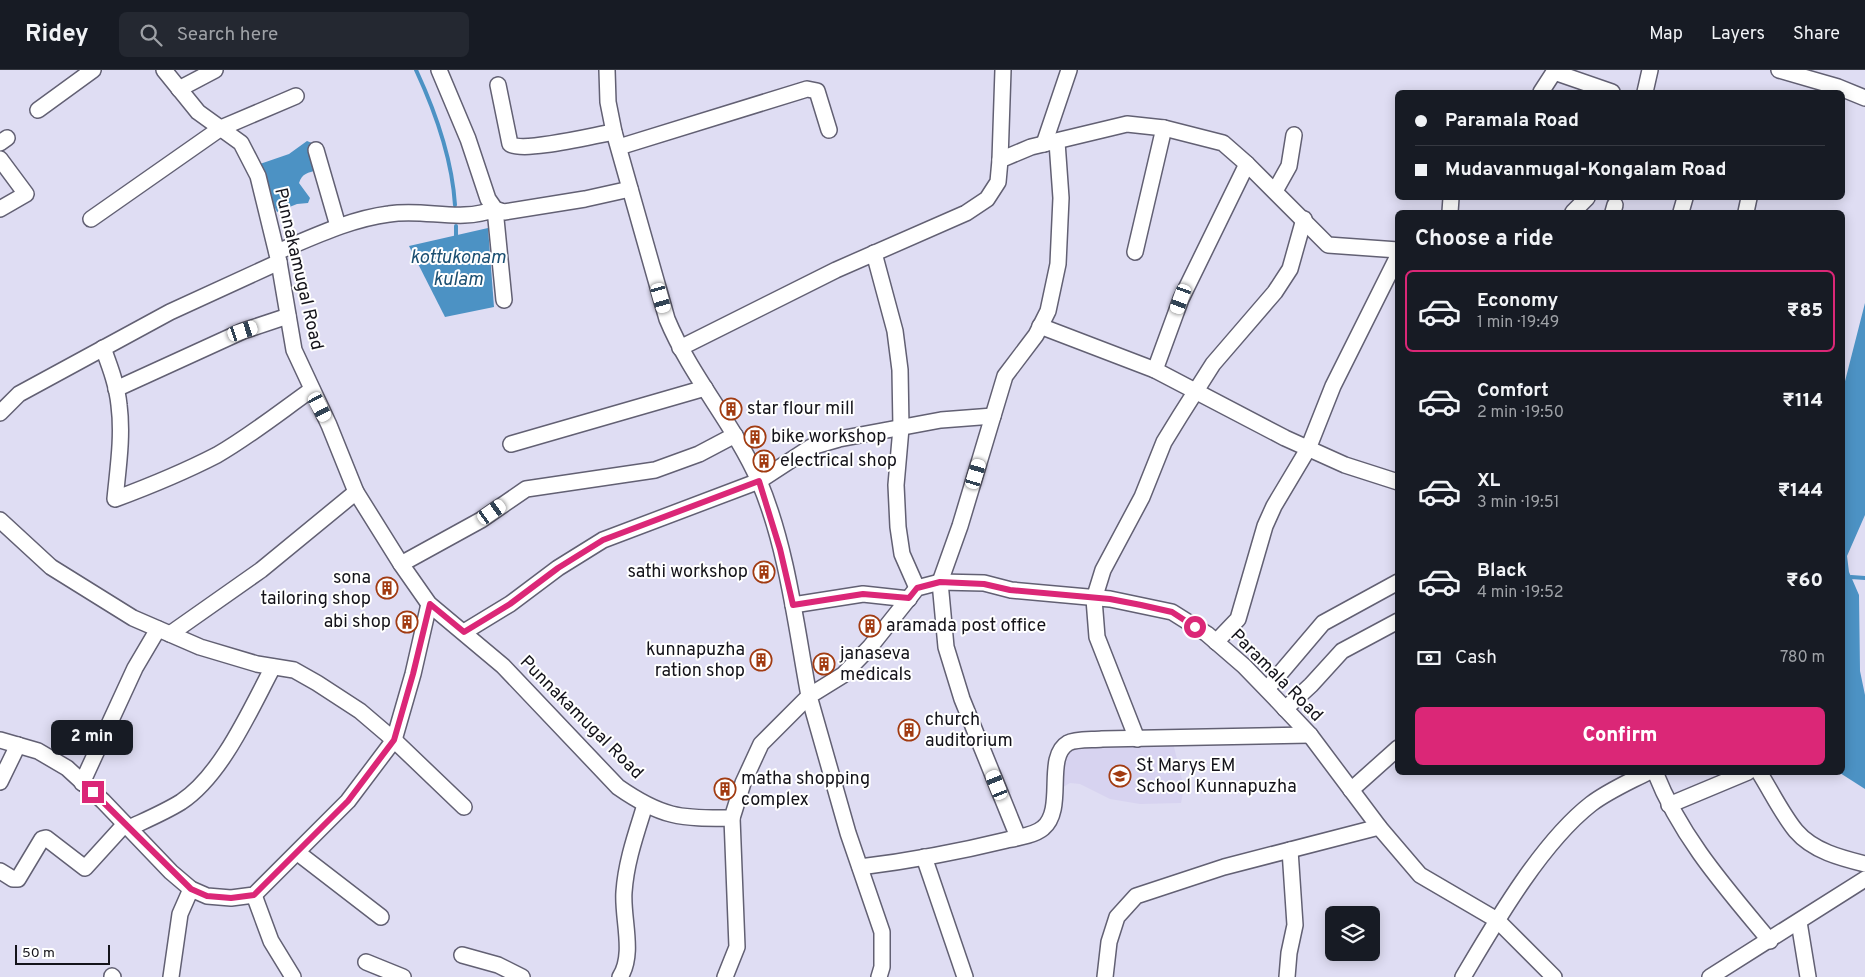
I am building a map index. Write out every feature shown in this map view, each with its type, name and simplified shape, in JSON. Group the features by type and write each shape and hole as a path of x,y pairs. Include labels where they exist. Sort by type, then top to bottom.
{"street":[{"path":"38,110 93,70"},
{"name":"Punnakamugal Road","path":"164,70 198,112 241,143 258,176 278,257 294,350 311,390 329,425 356,492 401,564 430,604 503,666 618,787 645,805 663,813 690,818 732,818"},
{"path":"179,89 215,70"},
{"path":"439,70 468,139 488,199 495,209 504,300"},
{"path":"607,70 608,102 614,132 667,319 680,348 735,435 759,481 780,549 793,605 809,696 860,867 882,932 882,967 879,977"},
{"path":"680,348 874,253 966,213 987,199 998,182 1003,70"},
{"path":"1018,837 962,699 946,647 940,582 1005,376 1023,354 1048,311 1058,264 1060,198 1050,143 1069,70"},
{"path":"1645,90 1650,70"},
{"path":"1779,70 1837,90"},
{"path":"1542,90 1554,72 1606,90"},
{"path":"498,85 510,144 515,147 536,146 614,132"},
{"path":"619,147 807,89 816,90 829,130"},
{"path":"1845,92 1865,98"},
{"path":"91,219 221,128 296,96"},
{"path":"1000,160 1050,143 1127,124 1164,128 1223,143 1304,219 1328,245 1395,250"},
{"path":"1136,252 1164,128"},
{"path":"1274,191 1289,166 1294,135"},
{"path":"316,150 338,226"},
{"path":"0,159 26,194 0,209"},
{"path":"1155,370 1181,299 1247,164"},
{"path":"0,412 19,394 170,312 338,226 390,213 464,216 480,215 495,209 504,212 585,199 630,189"},
{"path":"1575,210 1585,200"},
{"path":"1137,739 1097,637 1094,598 1103,570 1142,497 1164,442 1212,364 1275,292 1290,269 1304,219"},
{"path":"725,977 737,947 732,818 743,783 761,744 809,696 843,675 870,647 913,594 902,554 898,527 896,485 901,428 900,370 895,332 874,253"},
{"path":"1216,642 1238,619 1265,526 1274,506 1308,449 1333,386 1395,262"},
{"path":"116,389 243,331 288,316"},
{"path":"1040,326 1155,370 1308,449 1345,465 1395,481"},
{"path":"103,348 119,405 120,442 115,499 158,483 217,454 254,432 311,390"},
{"path":"511,444 705,388"},
{"path":"464,632 510,604 558,568 603,540 759,481 811,447 839,439 941,420 993,416"},
{"path":"401,564 481,520 526,489 655,470 700,454 735,435"},
{"path":"82,783 135,668 164,631 261,570 356,492"},
{"path":"0,520 38,556 70,580 133,618 200,647 273,667 294,670 317,683 360,711 394,740 464,807"},
{"name":"Paramala Road","path":"793,605 863,594 913,594 940,582 984,584 1010,590 1110,599 1172,612 1216,642 1285,708 1310,735 1379,827 1420,875 1497,920 1554,977"},
{"path":"1267,689 1323,622 1395,584"},
{"path":"0,740 38,751 67,768 191,889 207,896 231,898 254,895 348,801 394,740 430,604"},
{"path":"1285,708 1311,685 1342,651 1395,623"},
{"path":"0,871 13,879 18,879 42,839 46,838 85,868 128,826 181,802 205,780 224,754 273,667"},
{"path":"860,867 924,857 1042,830 1051,819 1056,794 1056,768 1060,750 1068,742 1310,735"},
{"path":"0,782 18,745"},
{"path":"1351,790 1395,751"},
{"path":"1463,977 1497,920 1540,859 1570,823 1592,804 1643,775"},
{"path":"1656,775 1681,827 1710,869 1770,941"},
{"path":"1669,805 1741,775"},
{"path":"1761,775 1796,831 1812,845 1844,859 1865,864"},
{"path":"620,977 627,946 624,894 632,845 645,805"},
{"path":"1105,977 1109,942 1117,917 1136,896 1224,867 1379,827"},
{"path":"1287,977 1294,924 1290,850"},
{"path":"298,853 381,917"},
{"path":"924,857 965,977"},
{"path":"1710,977 1865,880"},
{"path":"172,977 178,923 191,889"},
{"path":"254,895 271,941 292,977"},
{"path":"1799,922 1808,977"},
{"path":"462,955 482,959 520,976"},
{"path":"366,962 403,977"}],"shaded area":[{"name":"St Marys EM School Kunnapuzha","path":"1173,743 1184,788 1181,803 1140,804 1110,799 1080,784 1070,783 1063,787 1058,784 1059,768 1070,746"}],"water":[{"path":"307,141 312,143 309,148 317,170 304,175 299,183 310,198 308,203 297,204 277,212 260,177 266,174 259,170 257,165 289,154"},
{"name":"kottukonam kulam","path":"488,228 494,307 445,317 409,246"},
{"path":"1865,303 1865,515 1847,556 1849,572 1859,595 1860,671 1865,695 1865,789 1843,775 1845,775 1845,381"}],"waterway":[{"path":"416,70 430,103 447,153 455,205"},
{"path":"456,226 456,239"},
{"path":"1845,580 1851,577 1865,578"}],"place":[{"name":"star flour mill","path":"731,409"},
{"name":"bike workshop","path":"755,437"},
{"name":"electrical shop","path":"764,461"},
{"name":"sathi workshop","path":"764,572"},
{"name":"sona tailoring shop","path":"387,588"},
{"name":"abi shop","path":"407,622"},
{"name":"aramada post office","path":"870,626"},
{"name":"kunnapuzha ration shop","path":"761,660"},
{"name":"janaseva medicals","path":"824,664"},
{"name":"church auditorium","path":"909,730"},
{"name":"St Marys EM School Kunnapuzha","path":"1120,776"},
{"name":"matha shopping complex","path":"725,789"}],"route":[{"path":"93,792 103,800 171,872 191,889 207,896 231,898 254,895 348,801 394,740 430,604 464,632 510,604 558,568 603,540 759,481 780,549 793,605 863,594 909,598 917,588 940,582 984,584 1010,590 1110,599 1141,605 1172,612 1195,627"}]}
